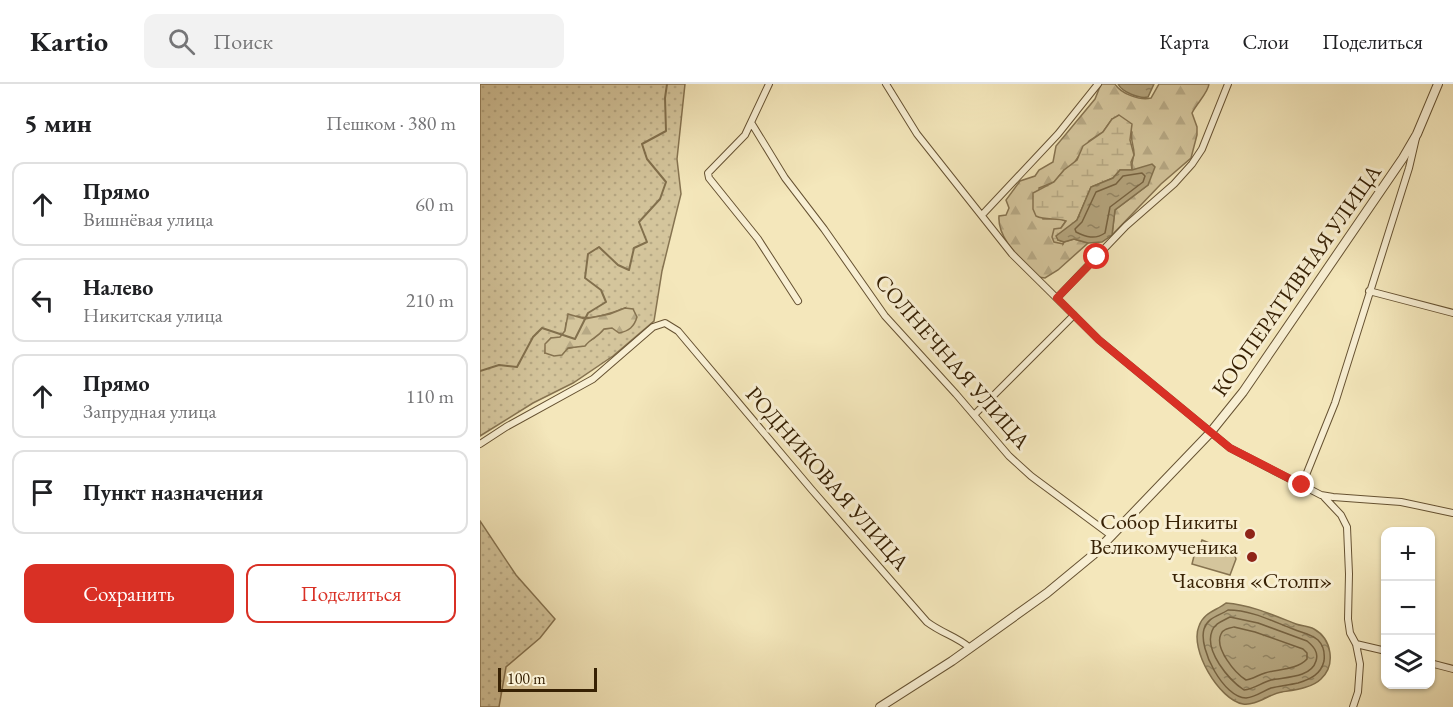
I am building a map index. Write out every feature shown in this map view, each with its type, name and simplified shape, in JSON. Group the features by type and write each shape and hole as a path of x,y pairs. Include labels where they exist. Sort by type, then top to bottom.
{"street":[{"path":"770,84 745,135 708,173 709,178 759,239 798,301"},
{"path":"885,84 917,134 1012,254 1099,340 1230,448 1321,495 1341,514 1347,527 1348,619 1360,664 1360,680 1353,707"},
{"path":"982,215 1058,134 1098,84"},
{"path":"1057,298 1126,226 1174,184 1192,164 1202,149 1228,84"},
{"name":"КООПЕРАТИВНАЯ УЛИЦА","path":"880,707 970,648 1073,573 1112,536 1210,433 1243,392 1403,158 1417,134 1438,84"},
{"name":"СОЛНЕЧНАЯ УЛИЦА","path":"752,124 785,178 885,316 1009,456 1030,476 1112,536"},
{"path":"1302,485 1335,403 1409,168 1417,134"},
{"path":"1369,291 1453,313"},
{"path":"974,415 1074,315"},
{"name":"РОДНИКОВАЯ УЛИЦА","path":"480,444 593,379 653,327 665,323 678,331 927,622 942,633 960,639 970,648"},
{"path":"1321,495 1401,502 1453,513"},
{"path":"1356,644 1381,650"},
{"path":"1435,664 1453,669"}],"green space":[{"path":"480,84 685,84 677,159 681,194 662,271 654,321 613,356 573,383 533,403 480,436","holes":["625,308 612,328 603,329 592,340 585,343 545,353 546,344 551,338 560,338 565,331 566,323 577,316 594,317"]},
{"path":"1101,84 1115,84 1126,94 1147,99 1151,98 1159,84 1209,84 1207,91 1192,113 1197,135 1191,158 1161,184 1112,235 1115,210 1148,185 1132,170 1134,154 1132,132 1112,119 1103,132 1089,141 1072,166 1064,170 1054,182 1039,188 1043,219 1059,218 1066,221 1061,228 1063,244 1074,239 1088,243 1058,270 1045,278 1038,277 1007,241 999,225 999,216 1006,215 1009,208 1006,200 1020,181 1035,176 1039,170 1053,162 1056,146 1095,99"},
{"path":"1119,115 1132,124 1130,140 1134,155 1131,162 1132,170 1120,170 1113,178 1091,187 1077,220 1058,240 1064,242 1063,244 1054,242 1052,237 1054,229 1061,228 1066,221 1036,216 1033,209 1033,193 1054,182 1077,160 1083,146 1103,132 1112,119"},
{"path":"625,308 633,309 637,317 633,326 628,330 619,333 612,328 604,329 585,346 568,348 562,355 554,356 545,353 545,344 551,338 560,337 565,331 568,314 585,319 610,314"},
{"path":"480,521 516,575 555,619 540,638 506,667 499,707 480,707"},
{"path":"1202,540 1234,553 1236,559 1230,575 1192,564 1196,548 1199,548"}],"water":[{"path":"1118,84 1154,84 1148,97 1144,97 1127,92"},
{"path":"1152,164 1155,167 1148,185 1115,210 1112,235 1102,242 1058,240 1056,236 1077,220 1091,187 1113,178 1120,170 1132,170"},
{"path":"1226,603 1253,608 1320,633 1330,652 1329,667 1326,673 1313,685 1277,693 1253,703 1243,704 1234,700 1216,684 1208,672 1198,647 1197,636 1201,621"}],"waterway":[{"path":"480,371 499,365 517,367 533,337 542,328 575,339 588,313 606,302 601,290 585,278 588,254 599,247 618,265 629,270 634,248 647,242 639,222 660,199 666,182 647,159 642,144 666,131 667,84"}],"place":[{"name":"Собор Никиты Великомученика","path":"1250,534"},
{"name":"Часовня «Столп»","path":"1252,557"}],"route":[{"path":"1097,257 1057,298 1099,340 1210,433 1230,448 1302,485"}]}
